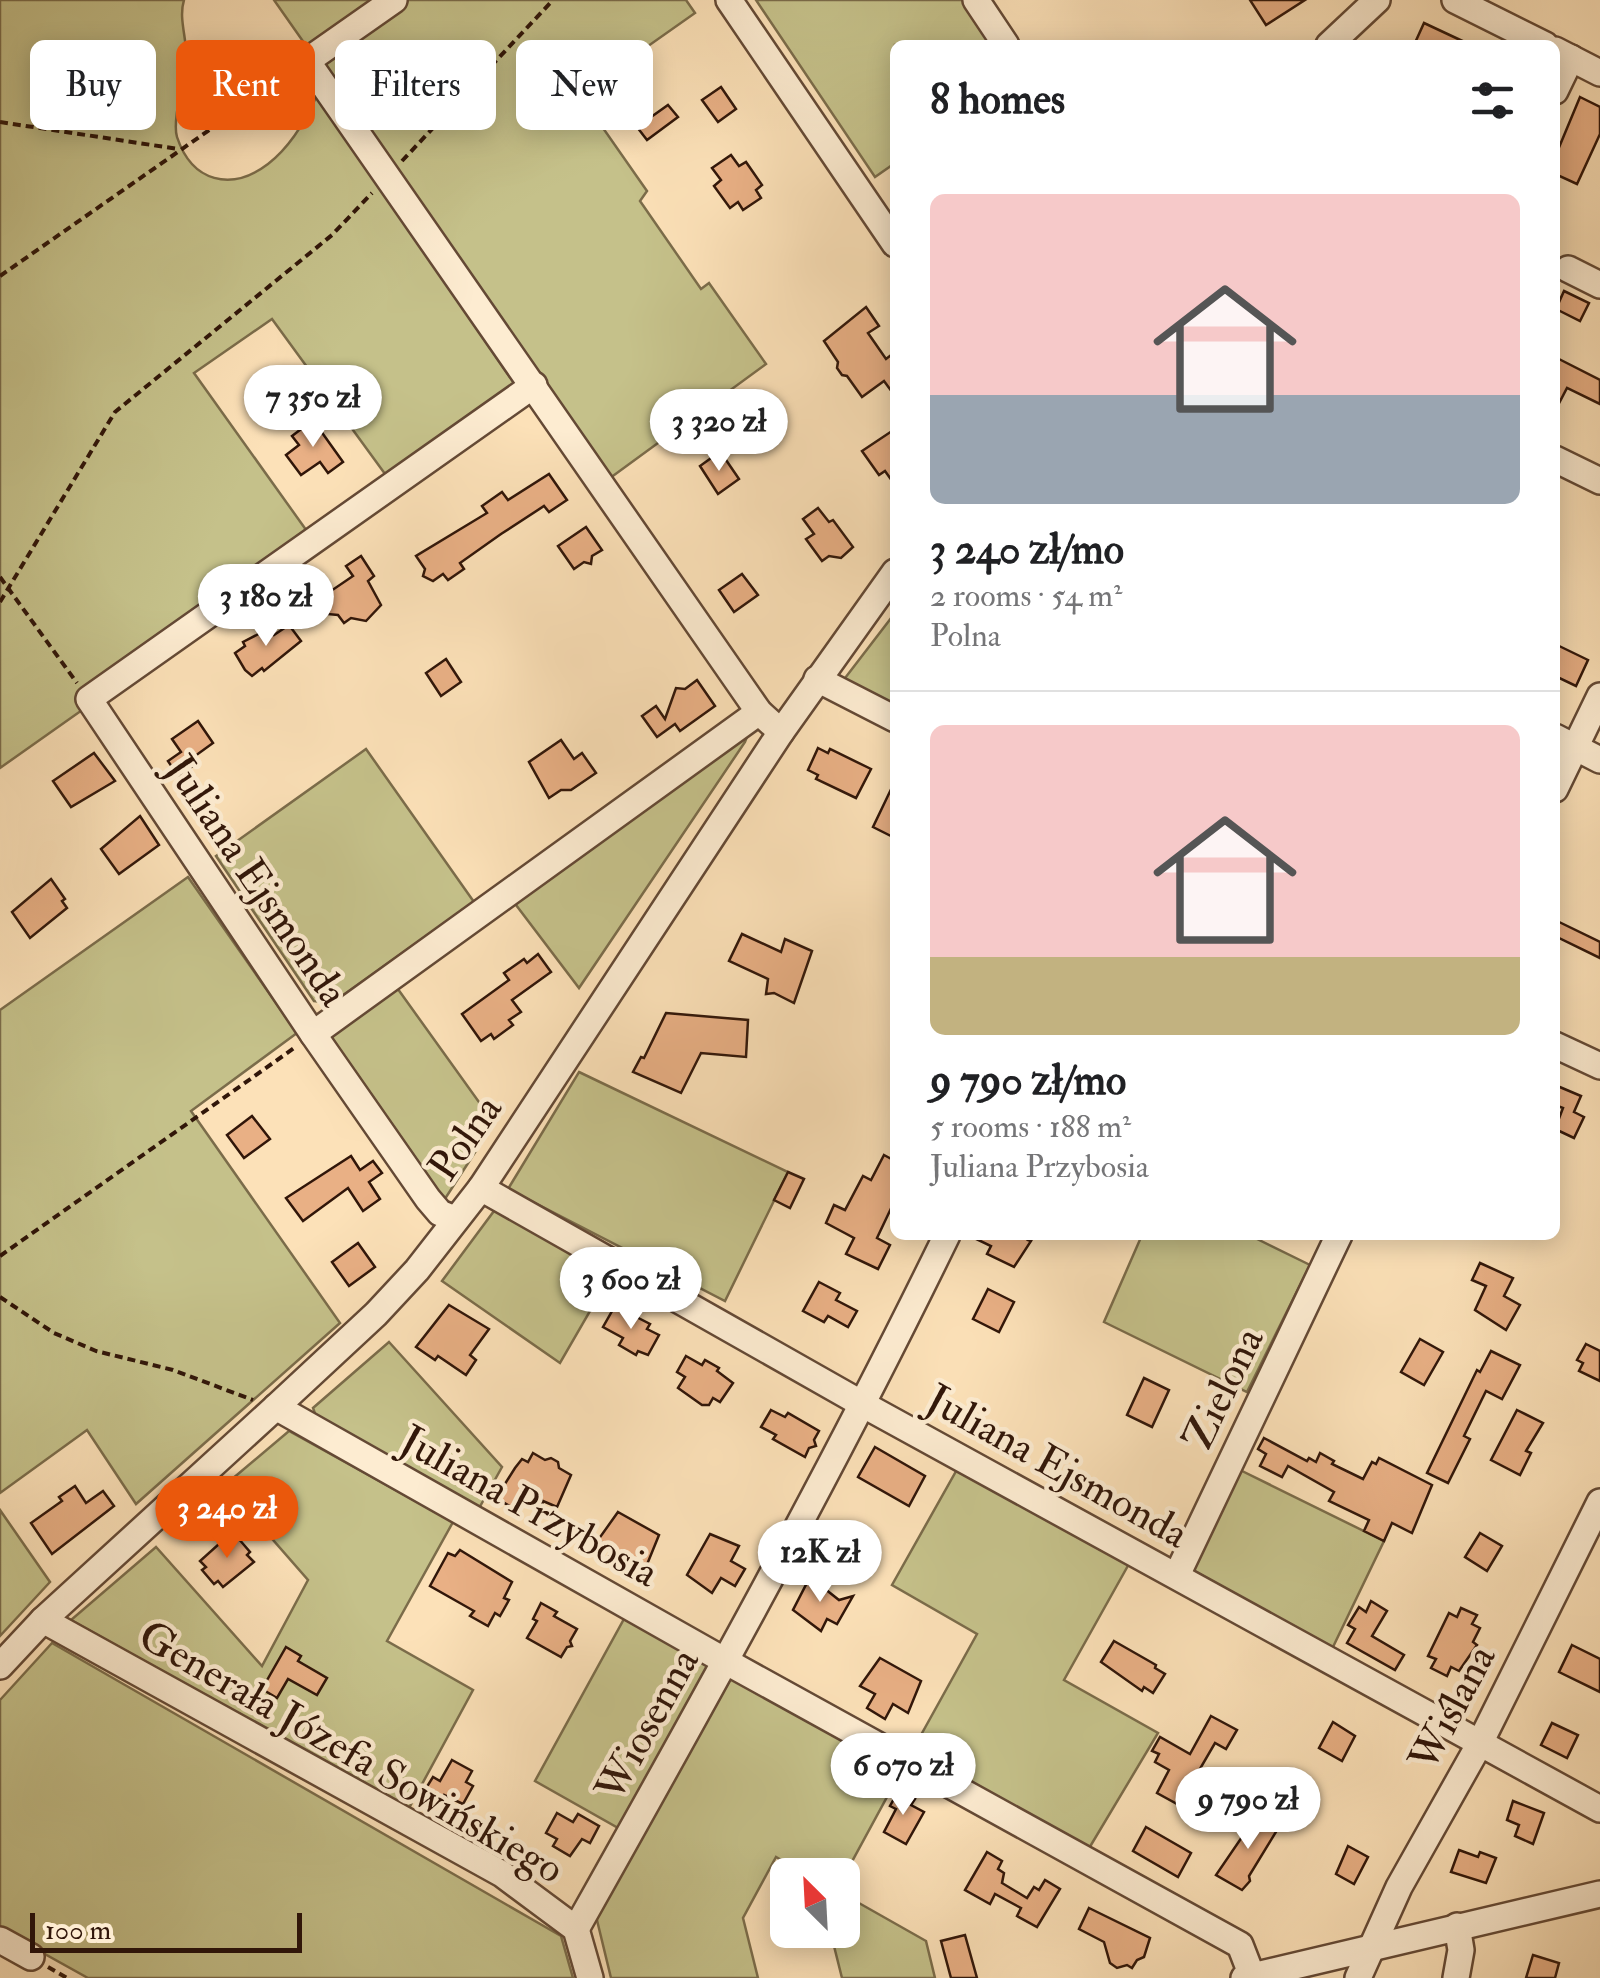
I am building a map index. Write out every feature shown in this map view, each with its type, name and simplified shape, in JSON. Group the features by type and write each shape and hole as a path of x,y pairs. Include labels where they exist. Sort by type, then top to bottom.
{"street":[{"path":"315,56 394,0"},
{"path":"729,0 890,237"},
{"path":"976,0 1003,40"},
{"path":"1334,40 1377,0"},
{"path":"1455,0 1535,40"},
{"path":"1563,54 1600,72"},
{"path":"315,73 759,712 780,732"},
{"path":"1568,269 1600,285"},
{"path":"89,699 534,385"},
{"path":"1560,461 1600,481"},
{"name":"Polna","path":"0,1666 43,1620 276,1408 417,1270 481,1188 780,732 890,579"},
{"path":"817,680 890,716"},
{"path":"1560,768 1566,742 1600,696"},
{"name":"Juliana Ejsmonda","path":"89,699 428,1199 440,1213 455,1219"},
{"path":"313,1034 759,712"},
{"path":"1566,742 1600,760"},
{"path":"1560,1046 1600,1066"},
{"name":"Juliana Ejsmonda","path":"481,1188 864,1405 1600,1809"},
{"name":"Wiosenna","path":"576,1929 727,1662 864,1405 945,1240"},
{"name":"Zielona","path":"1176,1575 1337,1240"},
{"name":"Juliana Przybosia","path":"276,1408 1240,1944 1248,1977"},
{"name":"Wiślana","path":"1358,1978 1399,1887 1479,1745 1600,1502"},
{"name":"Generała Józefa Sowińskiego","path":"43,1620 502,1874 576,1929 590,1978"},
{"path":"1248,1977 1282,1974 1370,1947 1600,1894"},
{"path":"1456,1978 1461,1950 1457,1926"},
{"path":"0,1940 31,1958"}],"path":[{"path":"0,602 115,412 332,235 553,0"},
{"path":"0,122 181,150"},
{"path":"0,276 210,130"},
{"path":"0,577 89,699"},
{"path":"0,1256 313,1034"},
{"path":"0,1297 54,1333 96,1352 172,1370 276,1408"}],"shaded area":[{"path":"0,0 184,0 185,40 176,40 176,130 192,164 203,173 227,180 254,173 283,150 298,130 315,130 317,95 335,121 335,130 341,130 516,386 388,478 272,319 194,373 309,534 76,701 85,708 0,768"},
{"path":"274,0 376,0 315,42 302,40"},
{"path":"407,0 686,0 695,13 653,43 516,40 516,130 604,130 647,191 640,201 701,289 709,283 766,364 606,481 364,130 496,130 496,40 350,40"},
{"path":"756,0 964,0 992,40 890,40 890,166 875,177"},
{"path":"335,51 335,88 318,63"},
{"path":"890,620 890,706 842,682"},
{"path":"748,734 745,742 579,988 513,901"},
{"path":"366,749 474,902 332,1003 314,1001 216,856"},
{"path":"188,877 297,1033 191,1111 340,1323 136,1504 87,1430 0,1493 0,1010"},
{"path":"395,985 494,1123 441,1205 324,1035"},
{"path":"579,1072 788,1172 725,1301 508,1189"},
{"path":"497,1207 612,1273 560,1363 442,1281"},
{"path":"1140,1240 1259,1240 1310,1265 1247,1392 1104,1322"},
{"path":"389,1342 502,1467 478,1510 317,1419 313,1408"},
{"path":"289,1431 453,1522 387,1641 473,1690 408,1810 71,1620 156,1547 262,1666 308,1580 225,1485"},
{"path":"959,1466 1130,1562 1064,1680 1158,1733 1088,1850 911,1753 977,1634 892,1585"},
{"path":"1238,1469 1384,1541 1332,1649 1191,1569"},
{"path":"0,1510 50,1582 0,1636"},
{"path":"624,1619 710,1666 620,1829 535,1781"},
{"path":"52,1643 561,1936 573,1978 88,1978 0,1929 0,1700"},
{"path":"728,1676 900,1773 854,1858 770,1858 770,1868 743,1918 758,1978 611,1978 596,1916"},
{"path":"860,1904 926,1941 935,1978 842,1978 834,1948 860,1948"}],"building":[{"path":"1250,0 1305,0 1266,25"},
{"path":"1424,23 1460,40 1416,40"},
{"path":"721,87 736,109 718,122 702,100"},
{"path":"1580,97 1600,107 1600,134 1577,184 1560,176 1560,145"},
{"path":"668,105 678,117 647,140 639,130 653,130 653,116"},
{"path":"731,155 739,166 746,162 762,185 756,190 761,198 743,210 738,202 730,208 714,186 721,180 712,168"},
{"path":"1564,291 1589,303 1580,321 1560,311"},
{"path":"866,307 879,326 868,333 886,359 890,356 890,389 884,381 862,397 837,368 838,362 824,341"},
{"path":"1560,360 1600,380 1600,404 1567,388 1560,401"},
{"path":"313,420 343,462 328,473 320,462 301,475 286,455 299,445 292,436"},
{"path":"890,432 890,478 885,471 879,475 862,451"},
{"path":"714,456 718,461 724,457 739,479 718,494 700,466"},
{"path":"549,474 567,500 549,512 544,506 501,534 460,563 464,569 448,580 443,574 433,581 423,576 425,569 416,556 487,513 482,506 502,492 508,500"},
{"path":"818,508 829,522 833,520 853,547 841,558 829,556 822,561 806,539 814,534 803,519"},
{"path":"586,527 602,550 592,556 591,564 584,562 574,569 558,546"},
{"path":"361,556 374,576 368,581 381,605 366,621 351,618 344,623 338,615 327,614 330,603 325,595 353,576 346,566"},
{"path":"742,574 758,595 734,612 719,590"},
{"path":"289,625 301,641 252,676 235,653 245,646 243,642 270,628 274,635"},
{"path":"1560,646 1588,660 1576,686 1560,678"},
{"path":"446,659 461,682 441,696 426,673"},
{"path":"697,680 715,706 680,731 675,724 657,737 642,716 656,706 665,719 676,688 685,689"},
{"path":"198,721 213,743 195,756 199,762 178,776 168,761 181,752 172,739"},
{"path":"561,740 574,759 582,753 596,773 571,790 561,790 549,798 529,762"},
{"path":"818,748 828,753 830,749 871,769 856,798 816,779 818,775 808,770"},
{"path":"94,753 115,781 71,807 53,781"},
{"path":"890,791 890,836 873,827"},
{"path":"140,816 159,845 119,874 101,849"},
{"path":"51,879 67,908 30,938 12,912"},
{"path":"1560,922 1600,942 1600,958 1560,938"},
{"path":"742,934 781,952 785,939 812,951 794,1003 774,993 766,994 768,979 729,961"},
{"path":"538,954 551,972 512,1000 521,1012 509,1020 513,1025 494,1039 491,1034 481,1041 462,1014 509,980 504,973"},
{"path":"666,1013 748,1020 746,1057 701,1053 681,1093 633,1072"},
{"path":"1560,1087 1581,1096 1574,1112 1584,1117 1574,1138 1560,1131"},
{"path":"252,1116 270,1139 244,1158 227,1135"},
{"path":"884,1155 890,1158 890,1211 877,1238 890,1245 878,1269 846,1254 854,1238 826,1223 834,1205 845,1210 863,1176 871,1180"},
{"path":"351,1156 360,1170 373,1161 382,1173 369,1182 380,1199 363,1211 348,1188 303,1221 286,1198"},
{"path":"788,1172 804,1179 790,1208 774,1200"},
{"path":"978,1240 1031,1241 1014,1267 987,1254 991,1246"},
{"path":"358,1243 375,1267 349,1286 332,1262"},
{"path":"1480,1263 1513,1278 1504,1296 1520,1305 1506,1330 1475,1310 1486,1286 1472,1280"},
{"path":"819,1282 840,1293 836,1300 857,1311 848,1327 828,1316 824,1322 803,1311"},
{"path":"988,1289 1014,1302 999,1332 973,1319"},
{"path":"449,1305 489,1329 470,1355 476,1360 466,1375 416,1347"},
{"path":"615,1306 650,1324 647,1329 659,1335 648,1355 638,1351 636,1355 619,1345 623,1338 603,1327"},
{"path":"1420,1339 1443,1352 1424,1385 1401,1372"},
{"path":"1586,1344 1600,1351 1600,1381 1579,1371 1583,1363 1577,1360"},
{"path":"1491,1351 1520,1365 1502,1399 1486,1391 1464,1436 1470,1439 1448,1483 1427,1473 1477,1370 1480,1372"},
{"path":"686,1356 719,1368 717,1371 733,1383 720,1402 713,1398 709,1405 702,1405 678,1388 685,1377 677,1372"},
{"path":"1144,1378 1169,1390 1152,1427 1127,1415"},
{"path":"771,1410 785,1417 788,1413 819,1431 814,1440 816,1446 809,1448 805,1457 773,1439 776,1435 761,1427"},
{"path":"1517,1410 1543,1423 1526,1451 1531,1453 1520,1475 1491,1460"},
{"path":"1264,1438 1307,1461 1309,1458 1316,1462 1320,1453 1334,1461 1332,1464 1363,1479 1372,1462 1376,1464 1379,1458 1432,1485 1412,1533 1392,1523 1384,1541 1364,1531 1369,1520 1329,1501 1334,1492 1288,1466 1282,1477 1260,1466 1266,1454 1258,1449"},
{"path":"875,1447 925,1476 909,1506 858,1477"},
{"path":"533,1453 558,1462 559,1468 571,1475 557,1507 523,1493 513,1508 496,1498 522,1459 528,1462"},
{"path":"75,1486 86,1503 103,1491 114,1506 52,1554 31,1523 62,1501 59,1497"},
{"path":"618,1512 659,1535 646,1567 631,1558 623,1572 605,1562 613,1549 598,1540"},
{"path":"1480,1533 1502,1546 1487,1571 1465,1557"},
{"path":"710,1534 739,1546 731,1561 745,1569 735,1586 721,1578 712,1593 687,1575"},
{"path":"229,1535 235,1541 238,1538 254,1562 223,1587 218,1581 214,1584 200,1561"},
{"path":"460,1550 512,1582 504,1598 509,1600 500,1616 495,1613 488,1626 470,1616 474,1611 430,1586 448,1553 455,1556"},
{"path":"810,1577 839,1600 853,1596 837,1624 827,1619 821,1631 793,1610"},
{"path":"1371,1601 1387,1611 1372,1636 1404,1655 1395,1670 1347,1643 1355,1629 1348,1625 1359,1607 1366,1612"},
{"path":"541,1603 577,1629 570,1641 572,1646 561,1657 527,1638"},
{"path":"1461,1608 1477,1615 1472,1624 1480,1628 1473,1642 1477,1645 1459,1671 1451,1667 1447,1676 1431,1668 1436,1659 1428,1656 1449,1613 1457,1617"},
{"path":"1114,1641 1165,1674 1153,1693 1144,1687 1142,1691 1101,1662"},
{"path":"1572,1645 1600,1659 1600,1692 1559,1672"},
{"path":"286,1647 301,1656 298,1661 327,1678 317,1695 288,1679 277,1698 262,1689"},
{"path":"880,1658 921,1681 908,1713 893,1704 885,1719 867,1708 875,1694 860,1686"},
{"path":"1211,1716 1237,1730 1226,1749 1215,1743 1179,1805 1157,1793 1169,1770 1155,1762 1159,1754 1152,1751 1160,1737 1190,1754"},
{"path":"1333,1722 1355,1736 1342,1761 1319,1748"},
{"path":"1552,1723 1578,1735 1567,1758 1541,1745"},
{"path":"452,1760 472,1771 466,1782 473,1786 463,1804 444,1795 440,1802 423,1793 433,1777 440,1781"},
{"path":"899,1790 915,1799 911,1805 924,1812 906,1844 884,1832 896,1809 890,1806"},
{"path":"1513,1801 1544,1813 1533,1844 1515,1836 1519,1825 1507,1820"},
{"path":"1269,1809 1268,1821 1279,1827 1242,1890 1216,1875 1257,1815"},
{"path":"557,1813 573,1822 578,1814 599,1826 590,1843 582,1839 570,1856 553,1846 557,1839 546,1833"},
{"path":"1146,1827 1191,1853 1178,1877 1133,1851"},
{"path":"1348,1846 1368,1857 1354,1884 1336,1874"},
{"path":"1459,1850 1496,1858 1486,1883 1451,1872"},
{"path":"987,1852 1002,1861 998,1869 1004,1873 1002,1883 1027,1898 1045,1880 1060,1889 1037,1927 1017,1916 1021,1908 995,1894 990,1904 965,1890"},
{"path":"1089,1908 1150,1938 1144,1957 1132,1968 1117,1968 1110,1963 1104,1942 1079,1929"},
{"path":"965,1935 977,1978 951,1978 941,1941"},
{"path":"1533,1955 1559,1963 1555,1978 1526,1978"}]}
